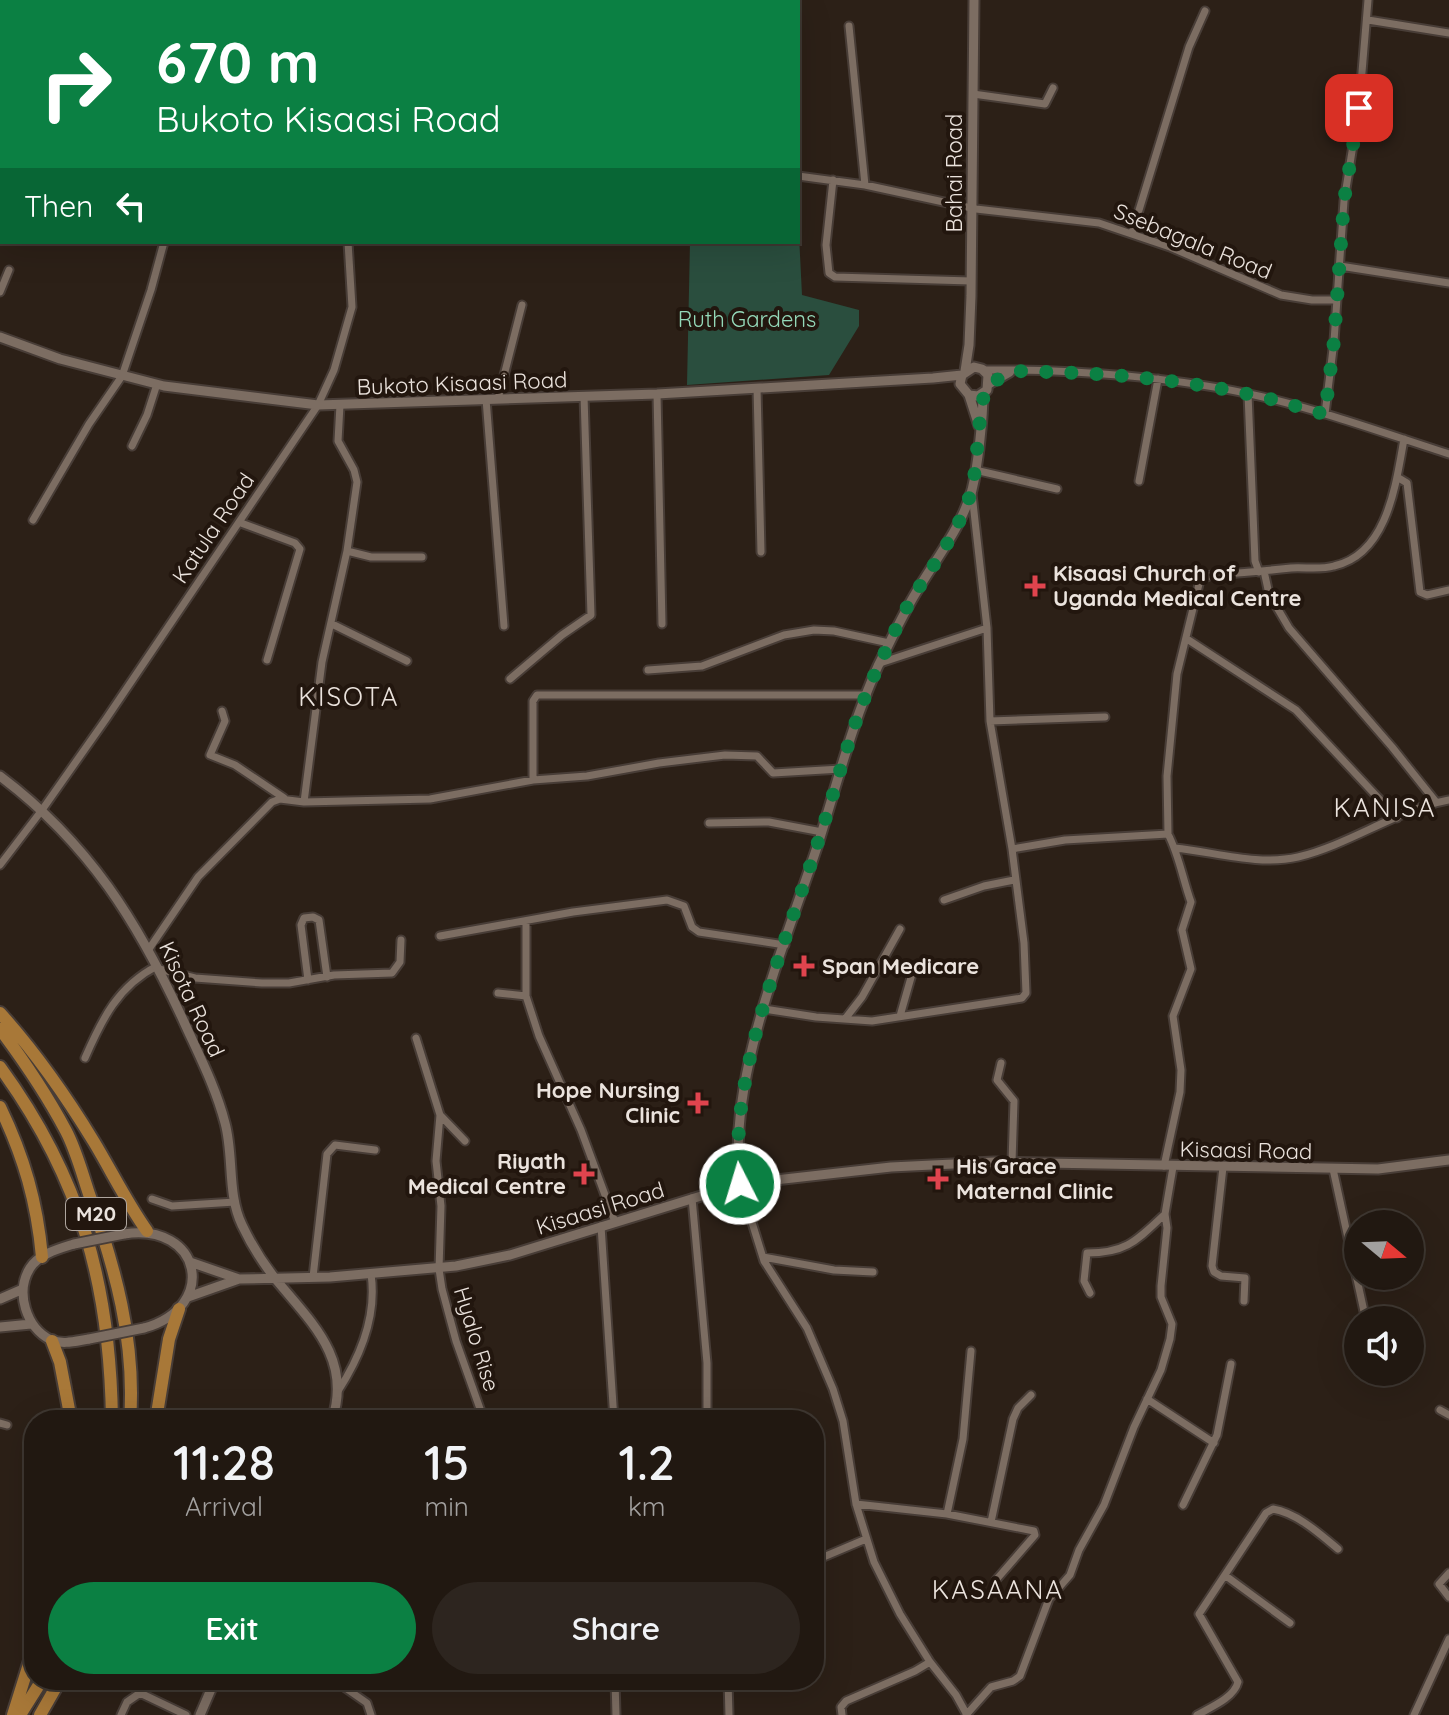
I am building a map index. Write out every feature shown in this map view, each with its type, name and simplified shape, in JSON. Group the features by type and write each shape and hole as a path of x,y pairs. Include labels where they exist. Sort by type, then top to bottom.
{"highway":[{"path":"0,1013 58,1084 96,1145 126,1202 147,1231"},
{"name":"M20","path":"0,1029 48,1097 68,1135 99,1223 121,1294 132,1395 131,1410"},
{"name":"M20","path":"0,1067 31,1109 69,1187 94,1256 107,1321 111,1410"},
{"path":"0,1107 19,1146 38,1212 42,1257"},
{"path":"158,1410 169,1339 179,1309"},
{"path":"52,1341 60,1362 69,1410"},
{"path":"13,1715 24,1680"},
{"path":"20,1715 36,1690"},
{"path":"40,1715 54,1690"}],"main road":[{"name":"Bahai Road","path":"965,391 971,281 974,0"},
{"name":"Bukoto Kisaasi Road","path":"0,337 60,359 157,384 205,393 318,405 657,394 933,378 982,369"},
{"name":"Bahai Road","path":"969,345 988,375 986,389"},
{"name":"Bukoto Kisaasi Road","path":"933,378 965,391"},
{"path":"740,1184 736,1153 738,1125 749,1061 841,769 889,643 916,592 947,545 972,491 986,389 965,391 979,426"},
{"name":"Kisota Road","path":"0,776 61,829 118,898 149,949 203,1063 226,1125 235,1202 242,1226 275,1279 301,1308 333,1356 338,1391"},
{"name":"Kisaasi Road","path":"239,1279 439,1269 510,1255 740,1184 930,1163 1378,1169 1449,1160"},
{"path":"147,1231 184,1249 190,1262 192,1288 179,1309 163,1323 67,1343 52,1341 31,1324 23,1289 31,1266 42,1257 55,1249 74,1244 147,1231"},
{"path":"190,1262 239,1279"},
{"path":"188,1297 239,1279"},
{"path":"0,1299 23,1289"},
{"path":"0,1327 31,1324"},
{"path":"334,1410 338,1391"},
{"path":"200,1715 211,1690"}],"street":[{"path":"1325,414 1344,201 1359,108 1368,0"},
{"path":"1132,233 1189,47 1205,11"},
{"path":"1368,20 1449,33"},
{"path":"849,26 865,185"},
{"path":"973,94 1045,104 1053,88"},
{"name":"Ssebagala Road","path":"800,176 865,185 972,208 1086,221 1132,233 1281,295 1337,300"},
{"path":"833,180 826,245 829,273 835,277 971,281"},
{"path":"33,520 89,424 122,376 163,244"},
{"name":"Katula Road","path":"0,865 42,810 241,523 318,405 334,370 352,307 348,244"},
{"path":"1340,266 1449,283"},
{"path":"0,292 9,270"},
{"path":"498,399 522,305"},
{"path":"982,369 1158,379 1248,394 1325,414 1449,454"},
{"path":"986,389 1012,372"},
{"path":"1139,481 1158,379"},
{"path":"132,446 157,384"},
{"path":"757,388 761,552"},
{"path":"657,394 662,624"},
{"path":"1248,394 1255,561 1269,594 1289,628 1436,802"},
{"path":"510,679 591,615 584,396"},
{"path":"486,399 504,626"},
{"path":"304,802 318,689 347,551 357,482 338,441 340,405"},
{"path":"740,1184 763,1257 807,1328 833,1389 843,1421 856,1504 874,1562 900,1614 930,1662 956,1695 966,1715 991,1687 1020,1676 1049,1599 1070,1575 1079,1550 1104,1505 1161,1370 1170,1339 1172,1324 1161,1297 1169,1166 1181,1070 1173,1016 1191,969 1182,925 1191,902 1168,834 1166,799 1177,674 1200,580 1211,575 1334,566 1357,555 1376,536 1397,477 1404,439"},
{"path":"975,470 1057,489"},
{"path":"1397,477 1407,483 1420,592 1427,595 1449,590"},
{"path":"764,1009 872,1021 1025,996 1024,943 990,721 987,628 972,491"},
{"path":"241,523 295,543 300,549 267,660"},
{"path":"347,551 371,557 422,557"},
{"path":"332,624 407,661"},
{"path":"880,663 987,628"},
{"path":"648,670 702,666 784,635 814,630 834,631 889,643"},
{"path":"1187,639 1296,710 1397,818"},
{"path":"533,780 533,701 537,695 867,695"},
{"path":"222,711 225,721 210,755 235,765 285,800"},
{"path":"990,721 1105,717"},
{"path":"149,949 207,867 272,802 430,799 533,780 587,776 659,763 751,754 757,756 763,766 773,773 841,769"},
{"path":"1175,848 1254,859 1283,859 1319,850 1436,802 1449,800"},
{"path":"709,823 769,822 822,832"},
{"path":"1012,849 1065,840 1168,834"},
{"path":"944,900 984,886 1014,880"},
{"path":"440,936 673,900 684,906 692,927 699,932 785,945"},
{"path":"308,980 301,925 304,918 319,920 327,977"},
{"path":"526,921 526,996 539,1036 581,1130 615,1222"},
{"path":"845,1019 862,997 900,929"},
{"path":"85,1058 112,1004 139,975 158,968 195,978 241,983 289,983 392,973 400,962 401,940"},
{"path":"900,1016 912,974 915,968 925,965"},
{"path":"498,993 526,996"},
{"path":"416,1038 440,1115 465,1141"},
{"path":"1001,1063 997,1080 1014,1101 1012,1162"},
{"name":"Hyalo Rise","path":"440,1115 436,1161 441,1206 439,1269 448,1315 481,1410"},
{"path":"313,1277 327,1154 335,1145 375,1150"},
{"path":"1223,1167 1212,1266 1214,1272 1221,1276 1245,1278 1244,1301"},
{"path":"1333,1169 1363,1306"},
{"path":"692,1198 707,1363 707,1410"},
{"path":"152,1199 172,1206 235,1202"},
{"path":"1090,1293 1084,1281 1087,1253 1111,1253 1131,1245 1165,1214"},
{"path":"601,1226 613,1410"},
{"path":"763,1257 834,1270 873,1272"},
{"path":"338,1391 355,1366 366,1330 374,1295 371,1274"},
{"path":"947,1514 963,1439 971,1351"},
{"path":"1183,1505 1214,1443 1231,1364"},
{"path":"991,1522 1013,1419 1018,1408 1031,1395"},
{"path":"1147,1399 1214,1443"},
{"path":"1440,1410 1449,1415"},
{"path":"856,1504 947,1514 1028,1528 1035,1532 996,1580"},
{"path":"1197,1715 1237,1687 1238,1682 1199,1614 1266,1513 1273,1509 1293,1516 1338,1549"},
{"path":"824,1557 866,1539"},
{"path":"1449,1573 1439,1584 1449,1597"},
{"path":"1226,1576 1290,1623"},
{"path":"1414,1715 1449,1639"},
{"path":"842,1715 841,1707 846,1701 930,1662"},
{"path":"348,1690 367,1703 371,1712"},
{"path":"615,1690 616,1715"},
{"path":"728,1690 729,1715"},
{"path":"121,1715 127,1702 140,1693 186,1715"}],"green space":[{"name":"Ruth Gardens","path":"690,244 799,244 802,295 859,310 859,326 829,375 687,385"}],"place":[{"name":"Kisaasi Church of Uganda Medical Centre","path":"1035,586"},
{"name":"Span Medicare","path":"804,966"},
{"name":"Hope Nursing Clinic","path":"698,1103"},
{"name":"Riyath Medical Centre","path":"584,1174"},
{"name":"His Grace Maternal Clinic","path":"938,1179"}],"district":[{"name":"KISOTA","path":"349,697"},
{"name":"KANISA","path":"1385,808"},
{"name":"KASAANA","path":"998,1590"}],"route":[{"path":"740,1184 736,1153 741,1100 764,1009 846,751 876,671 916,592 947,545 972,491 983,393 989,385 1012,372 1071,373 1158,379 1221,389 1325,414 1334,341 1344,201 1359,108"}]}
